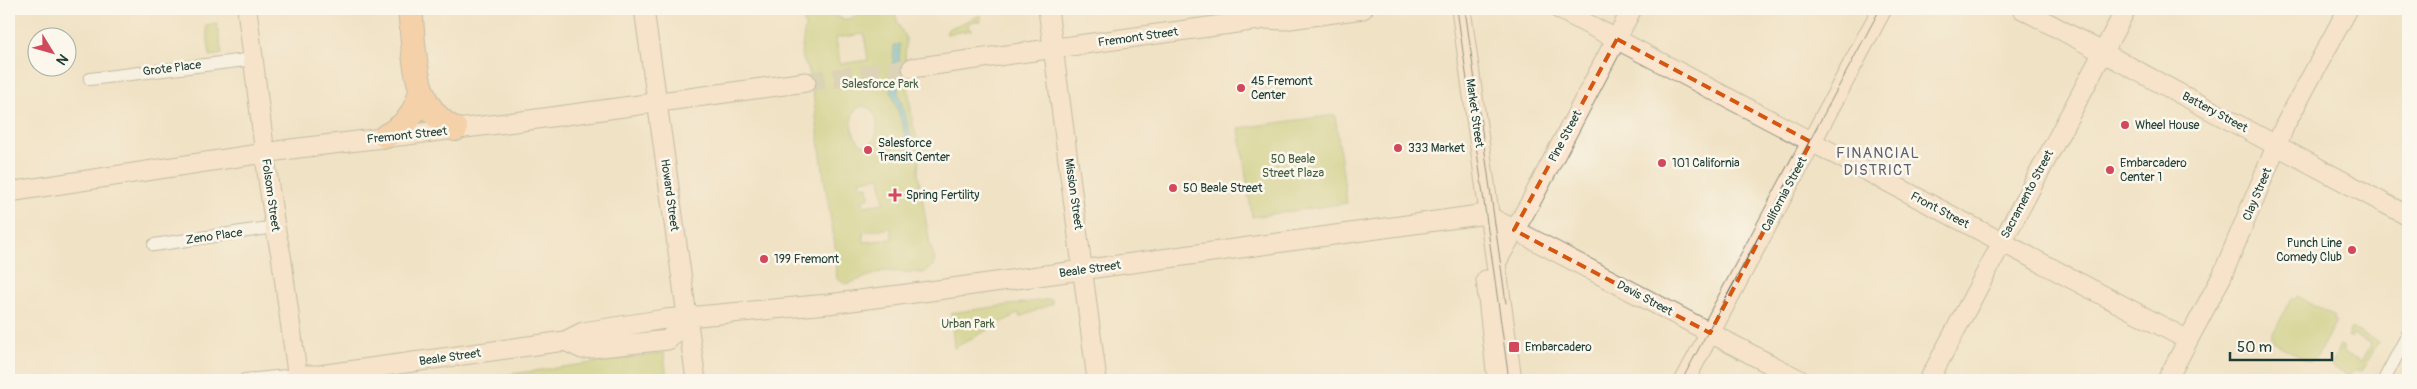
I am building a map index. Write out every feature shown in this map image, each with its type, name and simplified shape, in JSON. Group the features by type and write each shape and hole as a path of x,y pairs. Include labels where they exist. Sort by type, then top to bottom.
{"highway":[{"path":"410,9 421,92 435,117 455,129"},
{"path":"386,136 402,128 411,118 421,92"}],"street":[{"name":"Folsom Street","path":"247,9 275,227 281,254 297,378"},
{"name":"Howard Street","path":"644,9 696,380"},
{"name":"Mission Street","path":"1048,9 1097,380"},
{"name":"Fremont Street","path":"912,68 1266,19 1283,20 1363,9"},
{"name":"Market Street","path":"1461,9 1512,380"},
{"name":"Front Street","path":"1559,9 2188,340"},
{"name":"Pine Street","path":"1496,262 1632,9"},
{"name":"California Street","path":"1685,380 1882,9"},
{"name":"Battery Street","path":"2022,9 2408,216"},
{"name":"Sacramento Street","path":"1929,380 2126,9"},
{"name":"Clay Street","path":"2167,380 2222,276 2285,125 2348,9"},
{"name":"Grote Place","path":"90,79 254,59"},
{"name":"Fremont Street","path":"9,192 386,136 455,129 806,82"},
{"name":"Beale Street","path":"245,380 297,378 565,341 583,332 688,317 840,303 1328,237 1461,215 1490,217"},
{"name":"Market Street","path":"1490,217 1483,253 1497,380"},
{"name":"Davis Street","path":"1490,217 1800,380"},
{"name":"Zeno Place","path":"154,245 275,227"},
{"path":"2384,380 2408,334"}],"highlighted area":[{"path":"1617,39 1811,142 1710,333 1514,230"}],"green space":[{"name":"Salesforce Park","path":"801,9 831,9 838,17 847,19 855,16 863,9 894,9 898,24 906,38 905,66 913,125 920,147 918,173 930,245 935,259 933,266 924,273 884,271 846,284 837,279 835,245 811,78 801,54 805,27","holes":["864,34 868,60 840,64 836,38","862,106 868,108 877,123 875,137 867,146 860,143 852,129 852,118 857,109","880,177 884,203 864,206 863,199 869,198 868,186 861,187 861,180","891,228 892,239 864,242 863,232"]},
{"path":"981,15 981,21 971,22 968,25 969,29 973,30 946,34 948,29"},
{"path":"217,24 222,54 210,56 206,26"},
{"name":"50 Beale Street Plaza","path":"1335,115 1347,203 1252,217 1239,128"},
{"path":"2297,296 2335,316 2333,319 2336,321 2315,360 2312,359 2310,362 2273,342 2274,339 2271,337 2292,298 2295,300"},
{"name":"Urban Park","path":"1052,299 1052,304 1020,317 1019,313 954,348 951,313"},
{"path":"2351,328 2378,342 2363,370 2354,370 2349,375 2331,366 2340,346 2344,348 2342,352 2361,362 2371,344 2352,334 2350,338 2347,336"},
{"path":"664,353 667,380 468,380"}],"water":[{"path":"900,44 898,91 913,142 906,143 903,126 891,92 894,45"}],"tunnel":[{"path":"806,82 912,68"}],"tram line":[{"path":"1457,9 1509,380"},
{"path":"1465,9 1506,303"},
{"path":"1682,380 1880,9"}],"place":[{"name":"45 Fremont Center","path":"1241,88"},
{"name":"Wheel House","path":"2125,125"},
{"name":"333 Market","path":"1398,148"},
{"name":"Salesforce Transit Center","path":"868,150"},
{"name":"101 California","path":"1662,163"},
{"name":"Embarcadero Center 1","path":"2110,170"},
{"name":"50 Beale Street","path":"1173,188"},
{"name":"Spring Fertility","path":"895,195"},
{"name":"Punch Line Comedy Club","path":"2352,250"},
{"name":"199 Fremont","path":"764,259"},
{"name":"Embarcadero","path":"1514,347"}],"district":[{"name":"FINANCIAL DISTRICT","path":"1878,162"}]}
